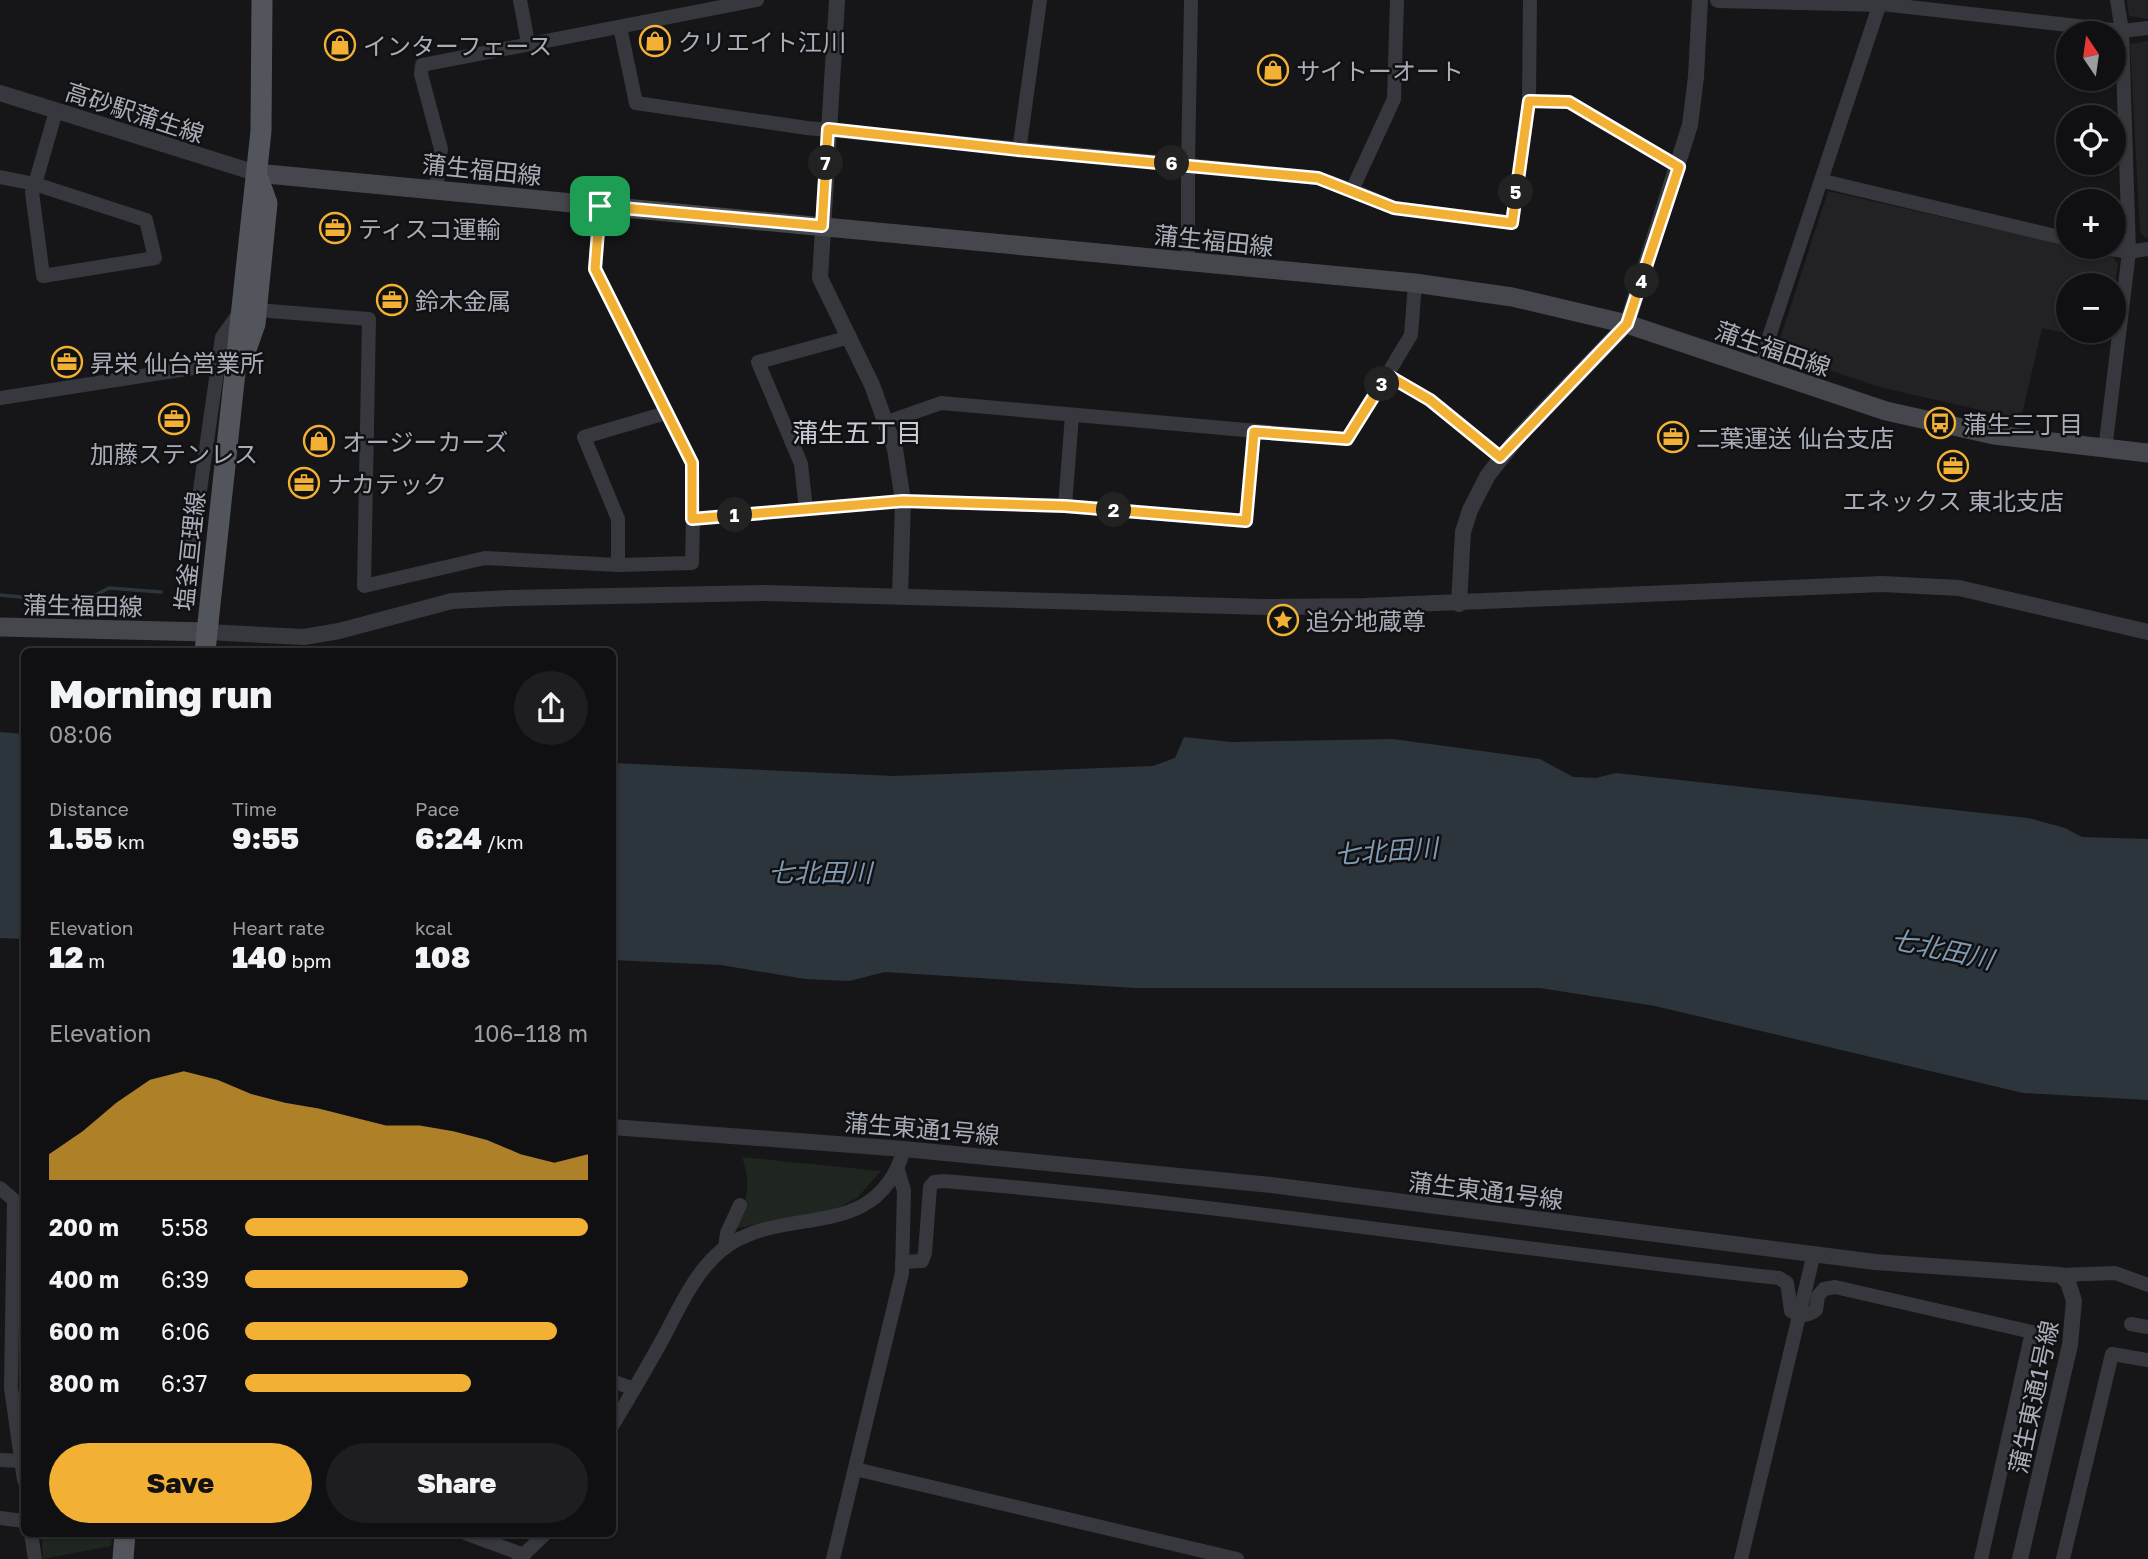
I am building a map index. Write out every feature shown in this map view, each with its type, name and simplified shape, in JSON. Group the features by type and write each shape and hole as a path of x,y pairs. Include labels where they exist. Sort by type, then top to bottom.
{"main road":[{"name":"塩釜亘理線","path":"249,311 256,173 261,131 262,0"},
{"name":"塩釜亘理線","path":"205,644 228,369 249,311 254,285 260,277 267,203 256,173"},
{"name":"蒲生福田線","path":"256,173 1415,283 1512,298 1627,324 1886,411 1994,435 2148,453"},
{"name":"蒲生福田線","path":"0,627 205,644"},
{"path":"123,1559 125,1537"}],"street":[{"path":"520,0 528,43"},
{"path":"436,189 441,149 420,67 528,43 757,0"},
{"path":"836,0 820,278 850,337 887,422 903,501 900,595"},
{"path":"1019,150 1040,0"},
{"path":"1188,262 1191,0"},
{"path":"1352,190 1394,99 1397,0"},
{"path":"620,27 636,103 828,129 1318,178 1394,208 1512,223 1529,101 1530,0"},
{"path":"1459,604 1463,532 1470,510 1500,457 1627,324 1679,167 1690,125 1696,77 1700,0"},
{"path":"1718,0 1881,2 2056,24"},
{"path":"2117,0 2120,21"},
{"path":"1758,370 1881,2"},
{"path":"2126,31 2148,28"},
{"path":"2105,450 2129,252 2124,91"},
{"name":"高砂駅蒲生線","path":"0,93 256,173"},
{"path":"1529,101 1569,102 1679,167"},
{"path":"0,177 35,184 146,220 155,258 43,276 32,192 35,184 56,111"},
{"path":"1823,181 2056,236"},
{"path":"249,311 369,319 364,586 485,558 618,565 692,563 692,463 595,269 600,206"},
{"path":"2126,251 2148,249"},
{"path":"887,422 941,403 1347,439 1411,335 1415,283"},
{"path":"806,509 801,464 758,362 850,337"},
{"path":"0,398 228,369 192,546"},
{"path":"1387,375 1430,400 1500,457"},
{"path":"618,565 618,519 584,437 666,413"},
{"path":"1065,506 1072,415"},
{"path":"692,519 903,501 1065,506 1246,521 1254,432"},
{"path":"205,644 312,636 467,600 765,593 1264,607 1459,604 1922,584 2004,596 2148,632"},
{"name":"蒲生東通1号線","path":"616,1127 904,1149 1271,1185 1875,1262 2060,1275 2068,1282 2074,1301 2070,1345 2020,1559"},
{"path":"616,1419 689,1291 710,1262 725,1248 770,1230 844,1215 867,1203 888,1185 898,1171 904,1149"},
{"path":"834,1559 902,1262 904,1191 898,1171"},
{"path":"902,1262 922,1261 925,1253 930,1187 934,1182 944,1181 1106,1194 1274,1213 1779,1278 1787,1283 1791,1311 1800,1316 1816,1310 1818,1296 1824,1289 1835,1287 2032,1332 1982,1559"},
{"path":"0,1188 14,1200 7,1242 11,1388 21,1454"},
{"path":"725,1248 727,1233 740,1205"},
{"path":"1741,1559 1814,1254"},
{"path":"2060,1275 2115,1273 2148,1285"},
{"path":"2131,1324 2148,1327"},
{"path":"2063,1559 2112,1354 2148,1360"},
{"path":"616,1382 634,1389"},
{"path":"0,1460 21,1461"},
{"path":"855,1469 1237,1559"},
{"path":"0,1518 21,1521"},
{"path":"32,1537 35,1559"},
{"path":"474,1537 522,1557 542,1537"}],"shaded area":[{"path":"2127,0 2148,0 2148,19 2129,16"},
{"path":"2148,41 2146,238 2140,232 2130,44"},
{"path":"1828,191 2056,243 2056,259 2115,259 2118,264 2117,273 2056,273 2056,331 2042,328 2021,419 1883,388 1781,354 1778,345"},
{"path":"742,1157 881,1171 857,1198 834,1210 733,1229 747,1187"},
{"path":"112,1537 111,1546 43,1559 42,1539"}],"water":[{"path":"0,732 21,734 21,939 0,938"},
{"name":"七北田川","path":"1184,737 1231,742 1393,739 1540,759 1573,777 1596,778 1616,773 2028,818 2065,828 2082,837 2148,839 2148,1100 2023,1093 1655,1006 1540,988 1135,988 885,972 849,981 805,979 721,965 616,960 616,763 894,776 1153,766 1175,758"}],"waterway":[{"path":"0,595 80,603 109,588 161,592"}],"place":[{"name":"クリエイト江川","path":"655,41"},
{"name":"インターフェース","path":"340,45"},
{"name":"サイトーオート","path":"1273,70"},
{"name":"ティスコ運輸","path":"335,228"},
{"name":"鈴木金属","path":"392,300"},
{"name":"昇栄 仙台営業所","path":"67,362"},
{"name":"加藤ステンレス","path":"174,419"},
{"name":"蒲生三丁目","path":"1940,423"},
{"name":"二葉運送 仙台支店","path":"1673,437"},
{"name":"オージーカーズ","path":"319,441"},
{"name":"エネックス 東北支店","path":"1953,466"},
{"name":"ナカテック","path":"304,483"},
{"name":"追分地蔵尊","path":"1283,620"}],"district":[{"name":"蒲生五丁目","path":"857,432"}],"route":[{"path":"1529,101 1569,102 1679,167 1627,324 1500,457 1430,400 1387,375 1347,439 1254,432 1246,521 1065,506 903,501 692,519 692,463 595,269 600,206 822,226 828,129 1318,178 1394,208 1512,223 1529,101"}]}
